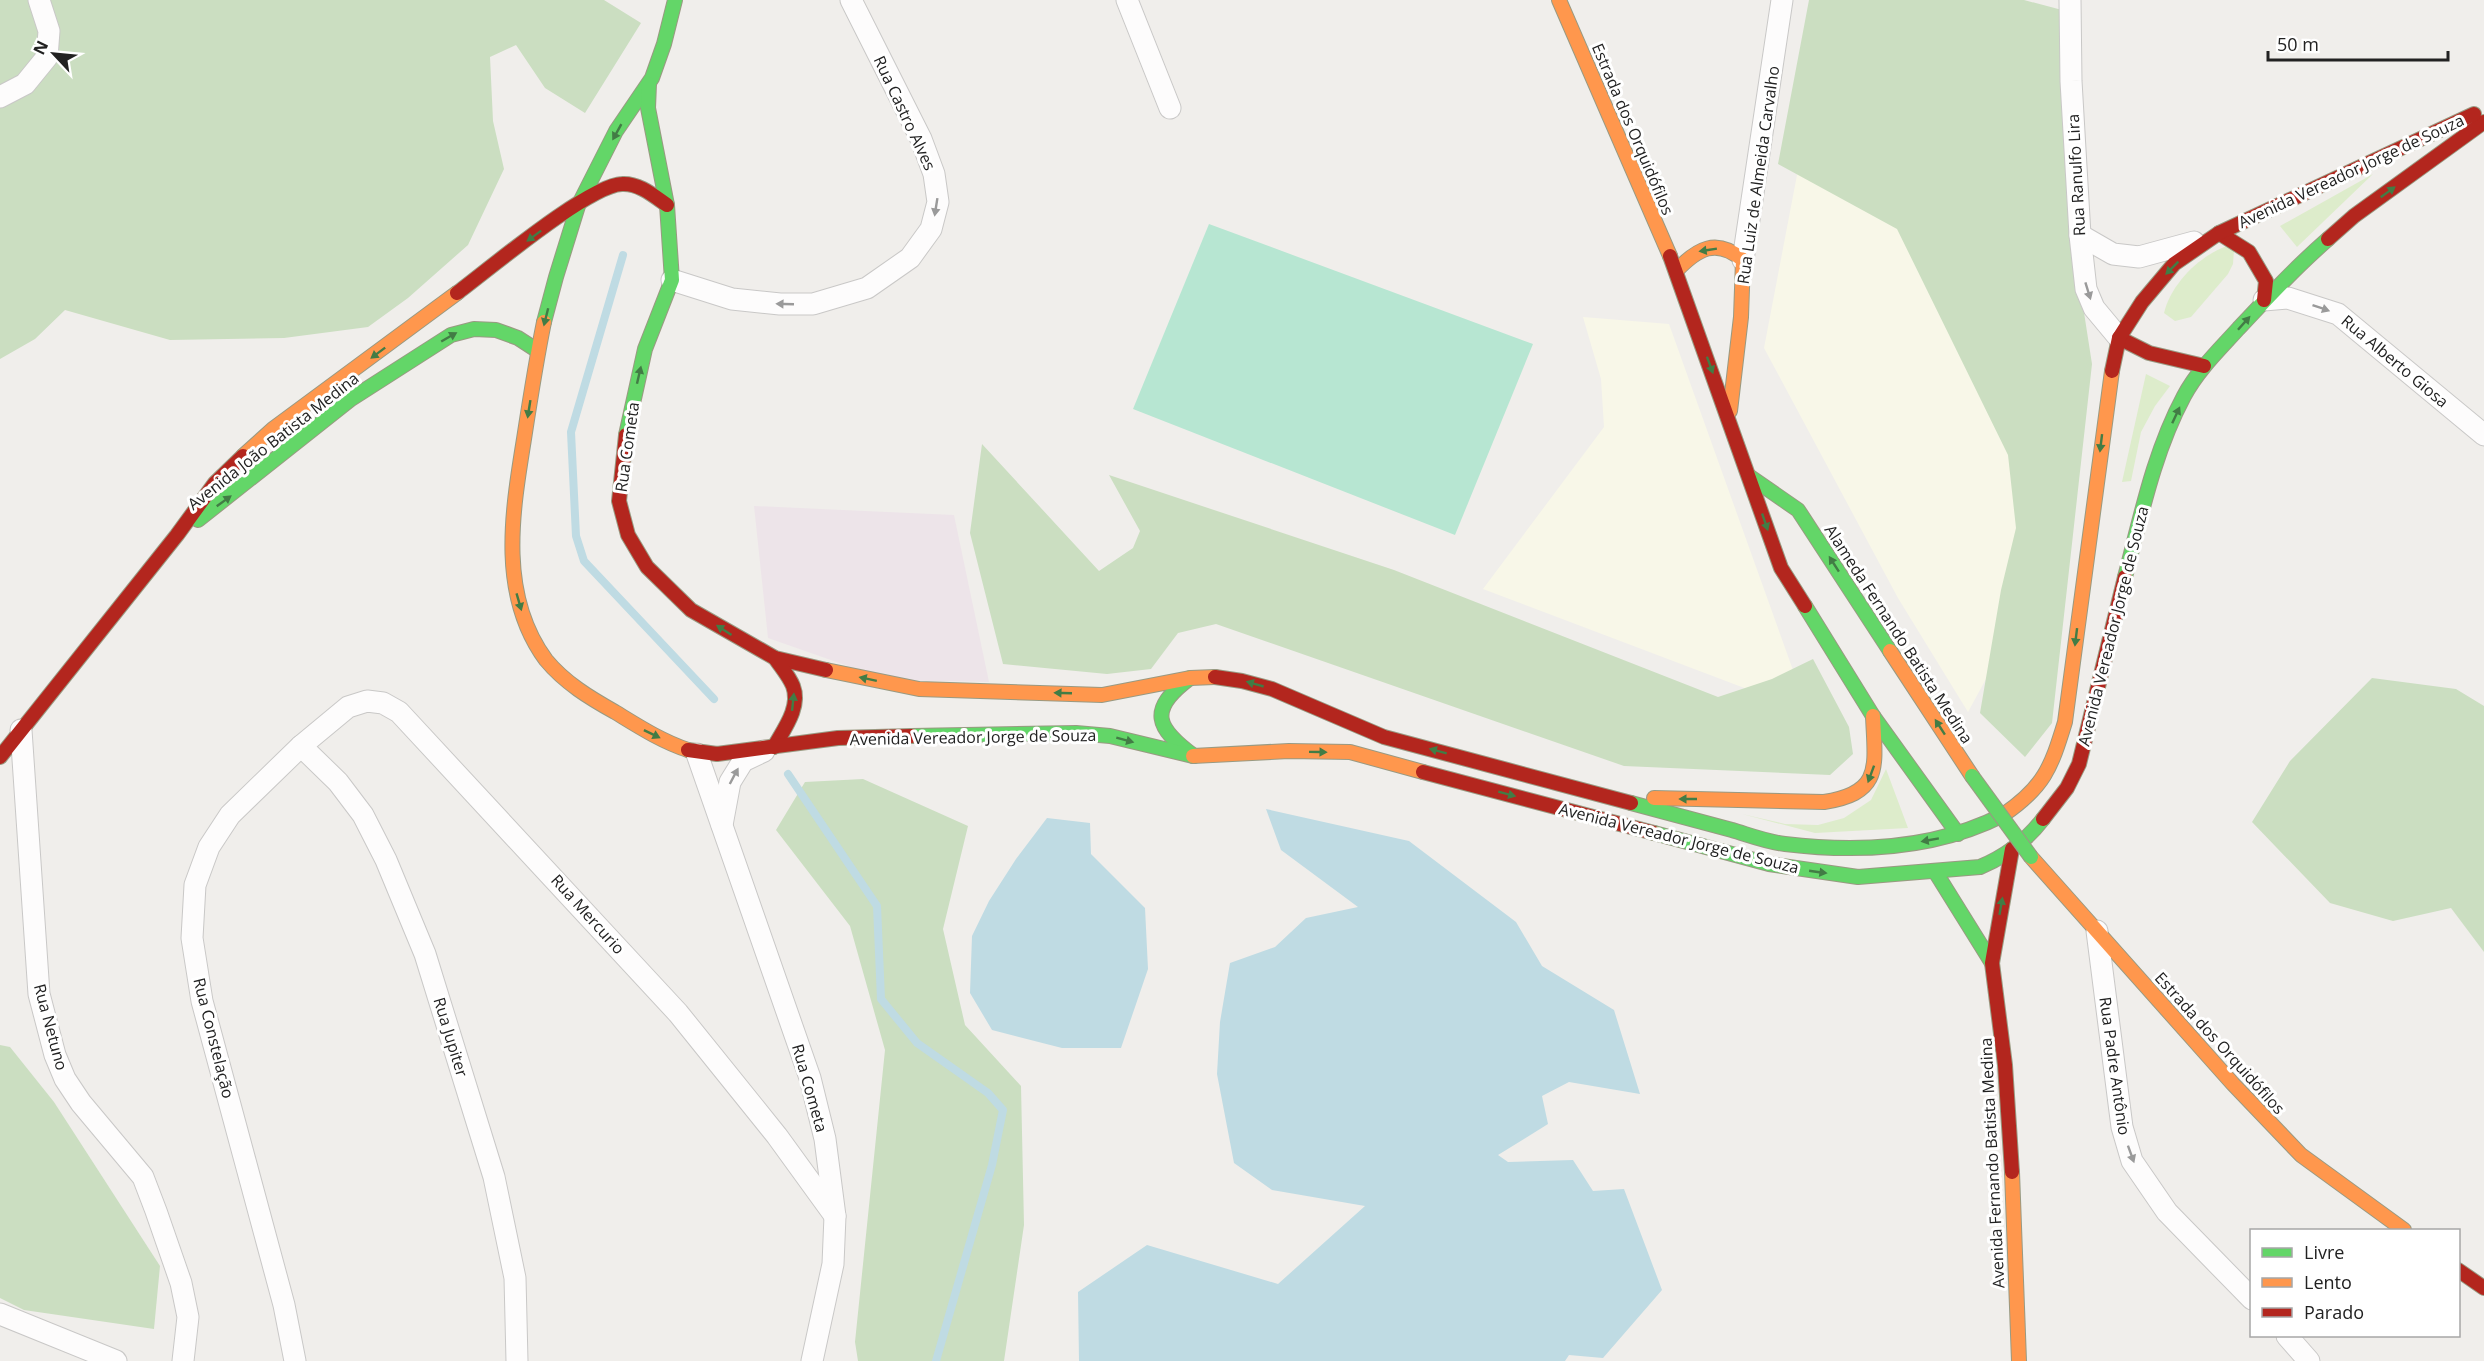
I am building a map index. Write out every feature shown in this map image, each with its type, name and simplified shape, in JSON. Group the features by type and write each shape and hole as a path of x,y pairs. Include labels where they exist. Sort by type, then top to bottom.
{"main road":[{"name":"Estrada dos Orquidófilos","path":"1559,0 1676,271"},
{"name":"Avenida João Batista Medina","path":"177,535 231,496 270,462 351,399 451,335 466,328 491,329 510,334 537,351 556,275 581,201 617,129 649,84 665,41 674,1"},
{"name":"Avenida João Batista Medina","path":"649,84 648,108 667,205"},
{"name":"Avenida Vereador Jorge de Souza","path":"775,658 919,689 1102,695 1190,678 1213,677 1242,681 1272,689 1366,731 1783,844 1815,847 1892,846 1958,834 2005,814 2030,795 2044,776 2065,722 2109,385 2119,338 2142,302 2174,264 2219,233 2484,109"},
{"name":"Avenida Vereador Jorge de Souza","path":"774,747 838,738 1076,733 1110,736 1196,757 1289,751 1350,752 1769,864 1858,877 1936,873 1980,867 2012,849 2033,831 2067,788 2079,764 2148,486 2172,421 2185,394 2204,366 2293,270 2354,216 2484,123"},
{"path":"581,201 618,182 633,184 645,189 667,205"},
{"name":"Avenida João Batista Medina","path":"0,757 177,535 215,483 240,458 273,429 581,201"},
{"name":"Rua Cometa","path":"667,205 672,280 645,349 624,446 619,501 628,536 647,567 691,609 775,658"},
{"path":"2219,233 2249,252 2266,281 2264,300"},
{"path":"1743,260 1735,251 1712,248 1698,251 1676,271 1781,568 1873,716 1958,834"},
{"name":"Rua Luiz de Almeida Carvalho","path":"1730,421 1741,317 1743,260"},
{"path":"1690,310 1708,316"},
{"path":"1725,322 1741,317"},
{"path":"2119,338 2130,346 2148,353 2204,366"},
{"path":"537,351 514,506 512,563 516,593 537,650 579,693 647,732 697,754 774,747 794,709 795,698 794,687 775,658"},
{"name":"Alameda Fernando Batista Medina","path":"1749,476 1798,510 1972,776 2031,857"},
{"path":"1792,530 1798,510"},
{"path":"1781,568 1787,549"},
{"path":"1190,678 1176,688 1166,700 1162,714 1168,735 1196,757"},
{"path":"1616,798 1824,802 1843,799 1858,792 1869,782 1875,761 1873,716"},
{"name":"Avenida Fernando Batista Medina","path":"2012,849 1992,963 2005,1065 2019,1361"},
{"name":"Estrada dos Orquidófilos","path":"2031,857 2233,1084 2301,1155 2403,1229"},
{"name":"Avenida Fernando Batista Medina","path":"1936,873 1992,963"},
{"path":"2460,1271 2484,1288"}],"street":[{"path":"0,97 26,84 47,57 49,31 39,0"},
{"name":"Rua Castro Alves","path":"672,280 732,299 780,304 813,304 867,288 910,258 931,230 938,202 934,174 921,139 852,0"},
{"path":"1127,0 1170,108"},
{"name":"Rua Luiz de Almeida Carvalho","path":"1743,260 1782,0"},
{"name":"Rua Ranulfo Lira","path":"2070,0 2071,81 2080,235 2086,289 2094,308 2119,338"},
{"name":"Avenida Vereador Jorge de Souza","path":"2080,235 2112,254 2139,257 2180,248 2219,233"},
{"name":"Rua Alberto Giosa","path":"2264,300 2288,298 2338,314 2484,435"},
{"name":"Rua Mercurio","path":"301,746 348,707 367,701 383,703 399,712 678,1013 777,1136 835,1216"},
{"name":"Rua Netuno","path":"21,730 39,994 55,1055 65,1079 81,1103 142,1177 156,1211 181,1283 188,1317 183,1361"},
{"name":"Rua Constelação","path":"295,1361 284,1305 202,1001 192,938 195,885 209,847 230,814 301,746"},
{"name":"Rua Jupiter","path":"301,746 338,782 363,815 386,860 425,954 494,1177 515,1278 517,1361"},
{"name":"Rua Cometa","path":"722,825 730,782 743,761 774,747"},
{"name":"Rua Cometa","path":"697,754 810,1078 825,1139 835,1216 833,1264 812,1361"},
{"name":"Rua Padre Antônio","path":"2097,931 2122,1126 2132,1161 2167,1212 2250,1297"},
{"path":"0,1314 116,1361"},
{"path":"2289,1337 2309,1361"}],"shaded area":[{"path":"1814,86 1983,326 2037,585 1968,712 1898,598 1764,348"},
{"path":"1583,317 1669,324 1808,712 1483,589 1604,427 1601,379"},
{"path":"754,506 954,515 989,682 888,680 768,638"}],"green space":[{"path":"0,0 604,0 641,23 585,113 545,88 516,45 490,57 493,121 504,169 468,245 408,298 368,327 284,338 170,340 65,310 35,339 0,359"},
{"path":"1809,0 2024,0 2062,10 2067,203 2092,364 2052,723 2025,757 1980,713 2001,590 2016,528 2008,455 1897,229 1778,164"},
{"path":"2373,174 2297,247 2280,226"},
{"path":"1209,224 1533,344 1455,535 1133,409"},
{"path":"2227,246 2234,250 2233,264 2228,274 2191,317 2175,321 2164,313 2173,292 2188,272 2206,257"},
{"path":"2146,374 2170,386 2155,406 2141,432 2131,481 2122,482"},
{"path":"982,444 1099,571 1133,548 1140,531 1109,475 1394,570 1718,697 1772,679 1813,659 1849,727 1853,754 1830,775 1624,766 1216,624 1178,633 1151,669 1107,674 1003,664 970,533"},
{"path":"2372,678 2456,689 2484,706 2484,952 2451,908 2393,921 2330,903 2252,822 2290,761"},
{"path":"1886,769 1908,828 1815,833 1742,814 1785,824 1818,825 1844,818 1871,800"},
{"path":"863,779 968,826 943,929 965,1025 1021,1086 1024,1225 1004,1361 858,1361 855,1342 885,1050 850,926 776,830 805,782"},
{"path":"0,1045 10,1047 54,1102 160,1266 154,1329 24,1310 0,1298"}],"water":[{"path":"1266,809 1409,841 1516,922 1542,966 1614,1010 1640,1094 1569,1082 1542,1096 1548,1124 1498,1155 1508,1162 1573,1160 1593,1191 1624,1189 1662,1290 1603,1358 1569,1355 1565,1361 1079,1361 1078,1292 1147,1245 1278,1284 1365,1206 1272,1190 1234,1163 1217,1074 1220,1022 1230,963 1275,947 1306,918 1358,907 1281,850"},
{"path":"1047,818 1090,823 1091,854 1145,908 1148,969 1121,1048 1062,1048 992,1030 970,993 972,936 989,901 1016,859"}],"waterway":[{"path":"623,255 571,432 576,536 584,561 714,699"},
{"path":"788,774 877,906 881,999 917,1043 988,1093 1003,1110 992,1165 936,1361"}],"traffic: fast":[{"path":"544,322 578,206 616,131 652,78 664,44 675,0"},
{"path":"626,435 645,349 672,280 667,205 648,108 649,84"},
{"path":"2125,577 2156,462 2184,396 2209,361 2249,317 2293,271 2328,239"},
{"path":"198,520 351,399 451,335 474,329 496,330 518,338 538,351"},
{"path":"1749,476 1798,510 1890,651"},
{"path":"1805,606 1873,716 1958,834"},
{"path":"1190,678 1167,700 1162,709 1162,718 1171,736 1194,756"},
{"path":"912,736 1076,733 1110,736 1193,756"},
{"path":"1972,776 2031,857"},
{"path":"1631,803 1772,842 1841,848 1897,846 1924,841 1951,835 2003,815"},
{"path":"1654,833 1769,864 1858,877 1980,867 2014,847 2043,819"},
{"path":"1936,873 1992,963"}],"traffic: slow":[{"path":"1559,0 1670,256"},
{"path":"1676,271 1699,252 1707,249 1724,249 1743,260 1741,317 1730,411"},
{"path":"243,456 273,429 457,293"},
{"path":"544,322 533,380 513,524 512,553 521,608 531,635 546,660 561,676 641,728 688,750"},
{"path":"2003,815 2028,795 2044,775 2065,722 2112,371"},
{"path":"1890,651 1972,776"},
{"path":"826,670 919,689 1102,695 1190,678 1215,677"},
{"path":"1654,798 1824,802 1843,798 1857,792 1866,784 1871,774 1874,763 1873,716"},
{"path":"1193,756 1289,751 1350,752 1423,772"},
{"path":"2031,857 2233,1084 2301,1155 2403,1229"},
{"path":"2012,1172 2019,1361"}],"traffic: jam":[{"path":"2112,371 2119,338 2142,302 2174,264 2219,233 2474,114"},
{"path":"2328,239 2354,216 2484,122"},
{"path":"457,293 563,213 607,188 628,184 646,191 667,205"},
{"path":"2219,233 2249,252 2266,281 2264,300"},
{"path":"1670,256 1781,568 1805,606"},
{"path":"2119,338 2149,353 2204,366"},
{"path":"626,435 619,501 628,535 647,567 691,610 775,658 826,670"},
{"path":"0,757 177,535 215,483 243,456"},
{"path":"2043,819 2067,788 2079,764 2125,577"},
{"path":"774,747 787,725 795,702 793,686 775,658"},
{"path":"1215,677 1272,689 1384,737 1631,803"},
{"path":"688,750 717,754 838,738 912,736"},
{"path":"1423,772 1654,833"},
{"path":"2012,849 1992,963 2005,1065 2012,1172"},
{"path":"2460,1271 2484,1288"}]}
